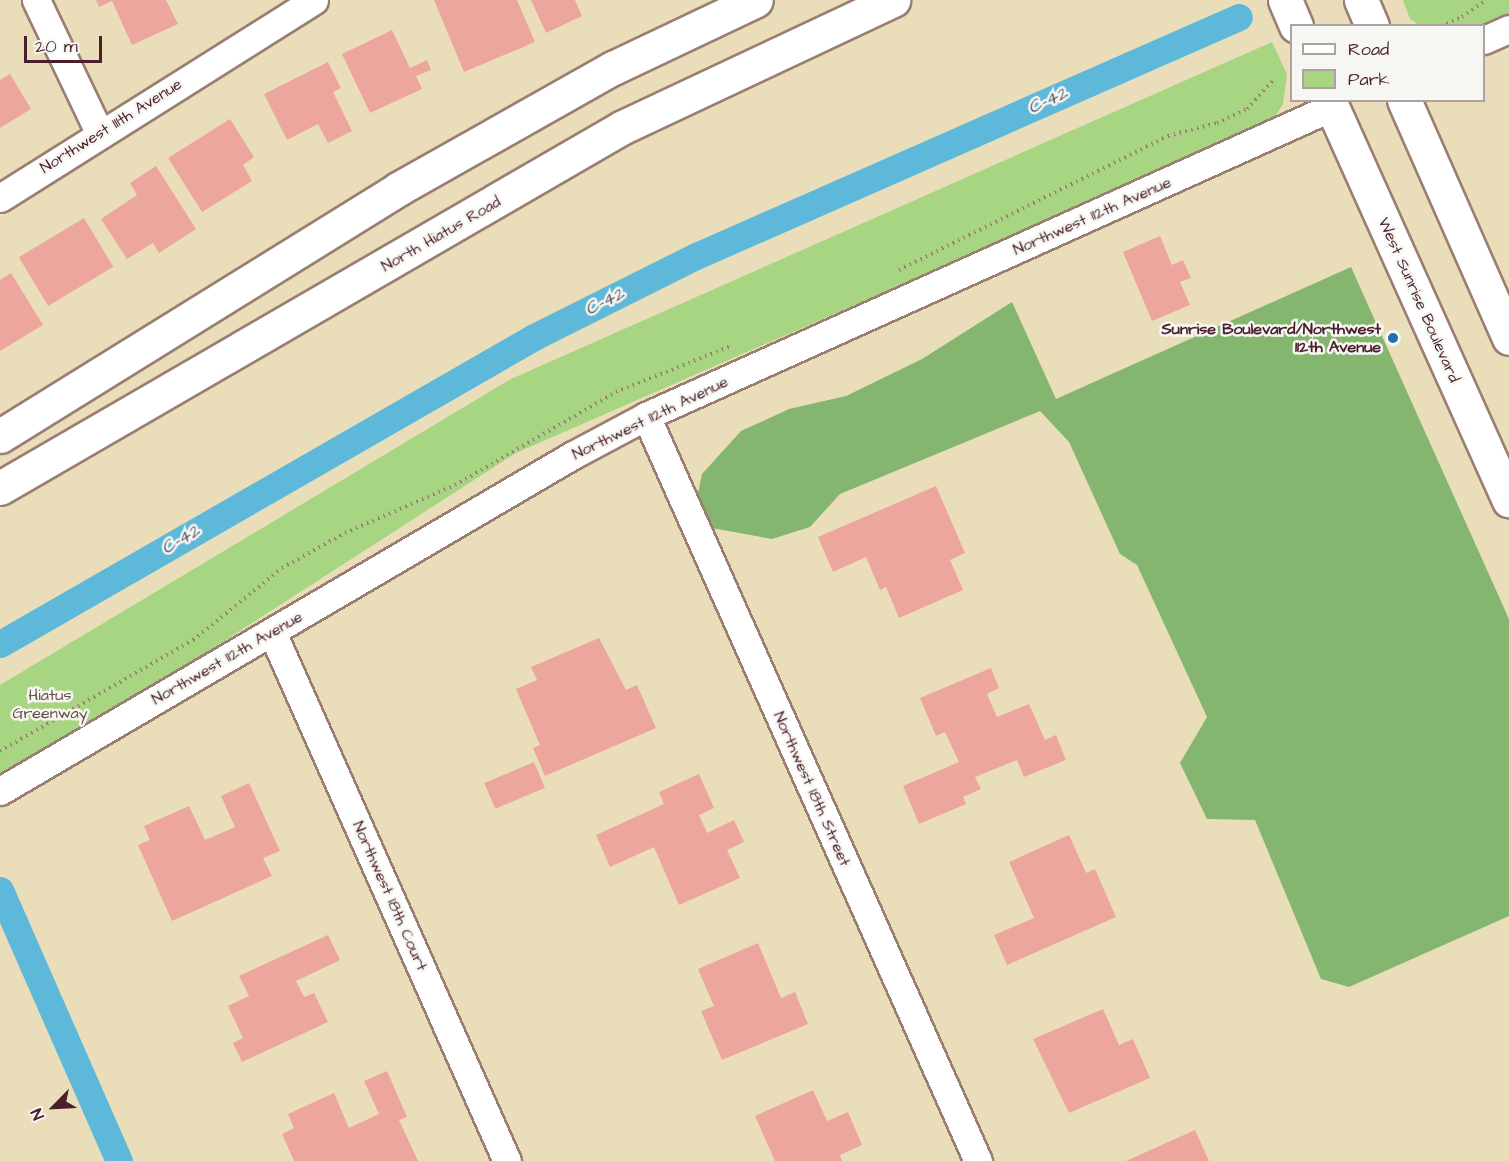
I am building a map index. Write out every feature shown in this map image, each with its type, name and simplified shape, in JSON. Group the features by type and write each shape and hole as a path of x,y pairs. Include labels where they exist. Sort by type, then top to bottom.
{"main road":[{"path":"0,436 398,189 613,68 756,0"},
{"name":"North Hiatus Road","path":"0,488 621,128 893,0"},
{"path":"1285,0 1295,24"},
{"path":"1361,0 1371,24"},
{"path":"1405,102 1509,338"},
{"name":"West Sunrise Boulevard","path":"1330,104 1509,500"}],"street":[{"path":"36,0 99,132"},
{"name":"Northwest 111th Avenue","path":"0,198 99,132 314,0"},
{"path":"1485,40 1509,29"},
{"name":"Northwest 112th Avenue","path":"0,791 573,455 646,416 1330,104"},
{"name":"Northwest 18th Street","path":"646,416 978,1161"},
{"name":"Northwest 18th Court","path":"272,632 507,1161"}],"path":[{"path":"1444,24 1486,0"}],"green space":[{"path":"1403,0 1509,0 1509,17 1485,26 1418,24 1410,19"},
{"name":"Hiatus Greenway","path":"1272,42 1287,74 1283,104 1271,123 516,453 72,739 0,776 0,685 511,379"},
{"path":"1351,267 1509,619 1509,916 1349,987 1321,979 1255,820 1207,819 1180,763 1207,717 1137,565 1120,554 1069,442 1040,411 840,494 810,527 772,539 712,528 697,498 702,474 741,431 789,409 846,396 922,359 1012,302 1056,399"}],"building":[{"path":"96,0 166,0 178,24 132,45 112,1 99,7"},
{"path":"434,0 517,0 535,42 464,72"},
{"path":"531,0 575,0 582,16 546,33"},
{"path":"392,30 410,68 427,60 431,70 416,76 422,89 370,113 342,54"},
{"path":"328,62 341,88 333,92 352,131 328,143 318,124 287,140 264,94"},
{"path":"10,74 31,109 0,128 0,80"},
{"path":"230,119 254,157 243,165 252,181 202,212 168,158"},
{"path":"156,166 196,229 159,253 153,243 127,259 101,219 137,195 130,183"},
{"path":"84,218 113,267 48,306 19,257"},
{"path":"1160,236 1172,265 1183,260 1191,278 1180,282 1190,305 1152,321 1123,252"},
{"path":"11,273 43,325 0,351 0,280"},
{"path":"936,486 965,553 950,560 963,590 899,618 886,587 880,590 866,557 833,572 818,537"},
{"path":"599,638 626,690 637,685 656,728 545,776 533,748 540,745 516,689 537,680 531,667"},
{"path":"991,668 999,688 987,694 997,717 1029,704 1045,740 1056,735 1066,760 1024,777 1017,760 975,777 981,789 963,797 966,804 919,824 903,786 959,762 945,732 936,736 920,698"},
{"path":"534,762 545,788 495,809 484,783"},
{"path":"699,774 714,808 699,815 707,833 734,820 744,842 727,850 740,878 679,905 654,847 610,867 596,835 664,804 659,792"},
{"path":"249,783 280,851 263,858 272,876 172,921 138,845 150,840 144,826 189,806 205,840 235,827 221,796"},
{"path":"1069,835 1086,873 1095,869 1116,917 1007,965 994,935 1034,918 1009,862"},
{"path":"328,935 340,960 296,981 304,997 314,993 328,1022 242,1062 233,1043 243,1038 228,1006 249,996 239,976"},
{"path":"758,943 781,998 795,992 808,1024 722,1060 701,1011 714,1006 698,969"},
{"path":"1103,1009 1119,1045 1133,1039 1150,1078 1069,1113 1033,1039"},
{"path":"387,1071 407,1117 399,1120 418,1161 294,1161 282,1134 294,1128 288,1114 334,1093 349,1128 379,1114 364,1081"},
{"path":"813,1090 827,1121 848,1112 862,1145 840,1155 842,1161 775,1161 755,1116"},
{"path":"1195,1130 1209,1161 1126,1161"}],"waterway":[{"name":"C-42","path":"0,644 534,337 696,256 1239,17"},
{"path":"0,890 119,1161"}],"place":[{"name":"Sunrise Boulevard/Northwest 112th Avenue","path":"1393,338"}]}
